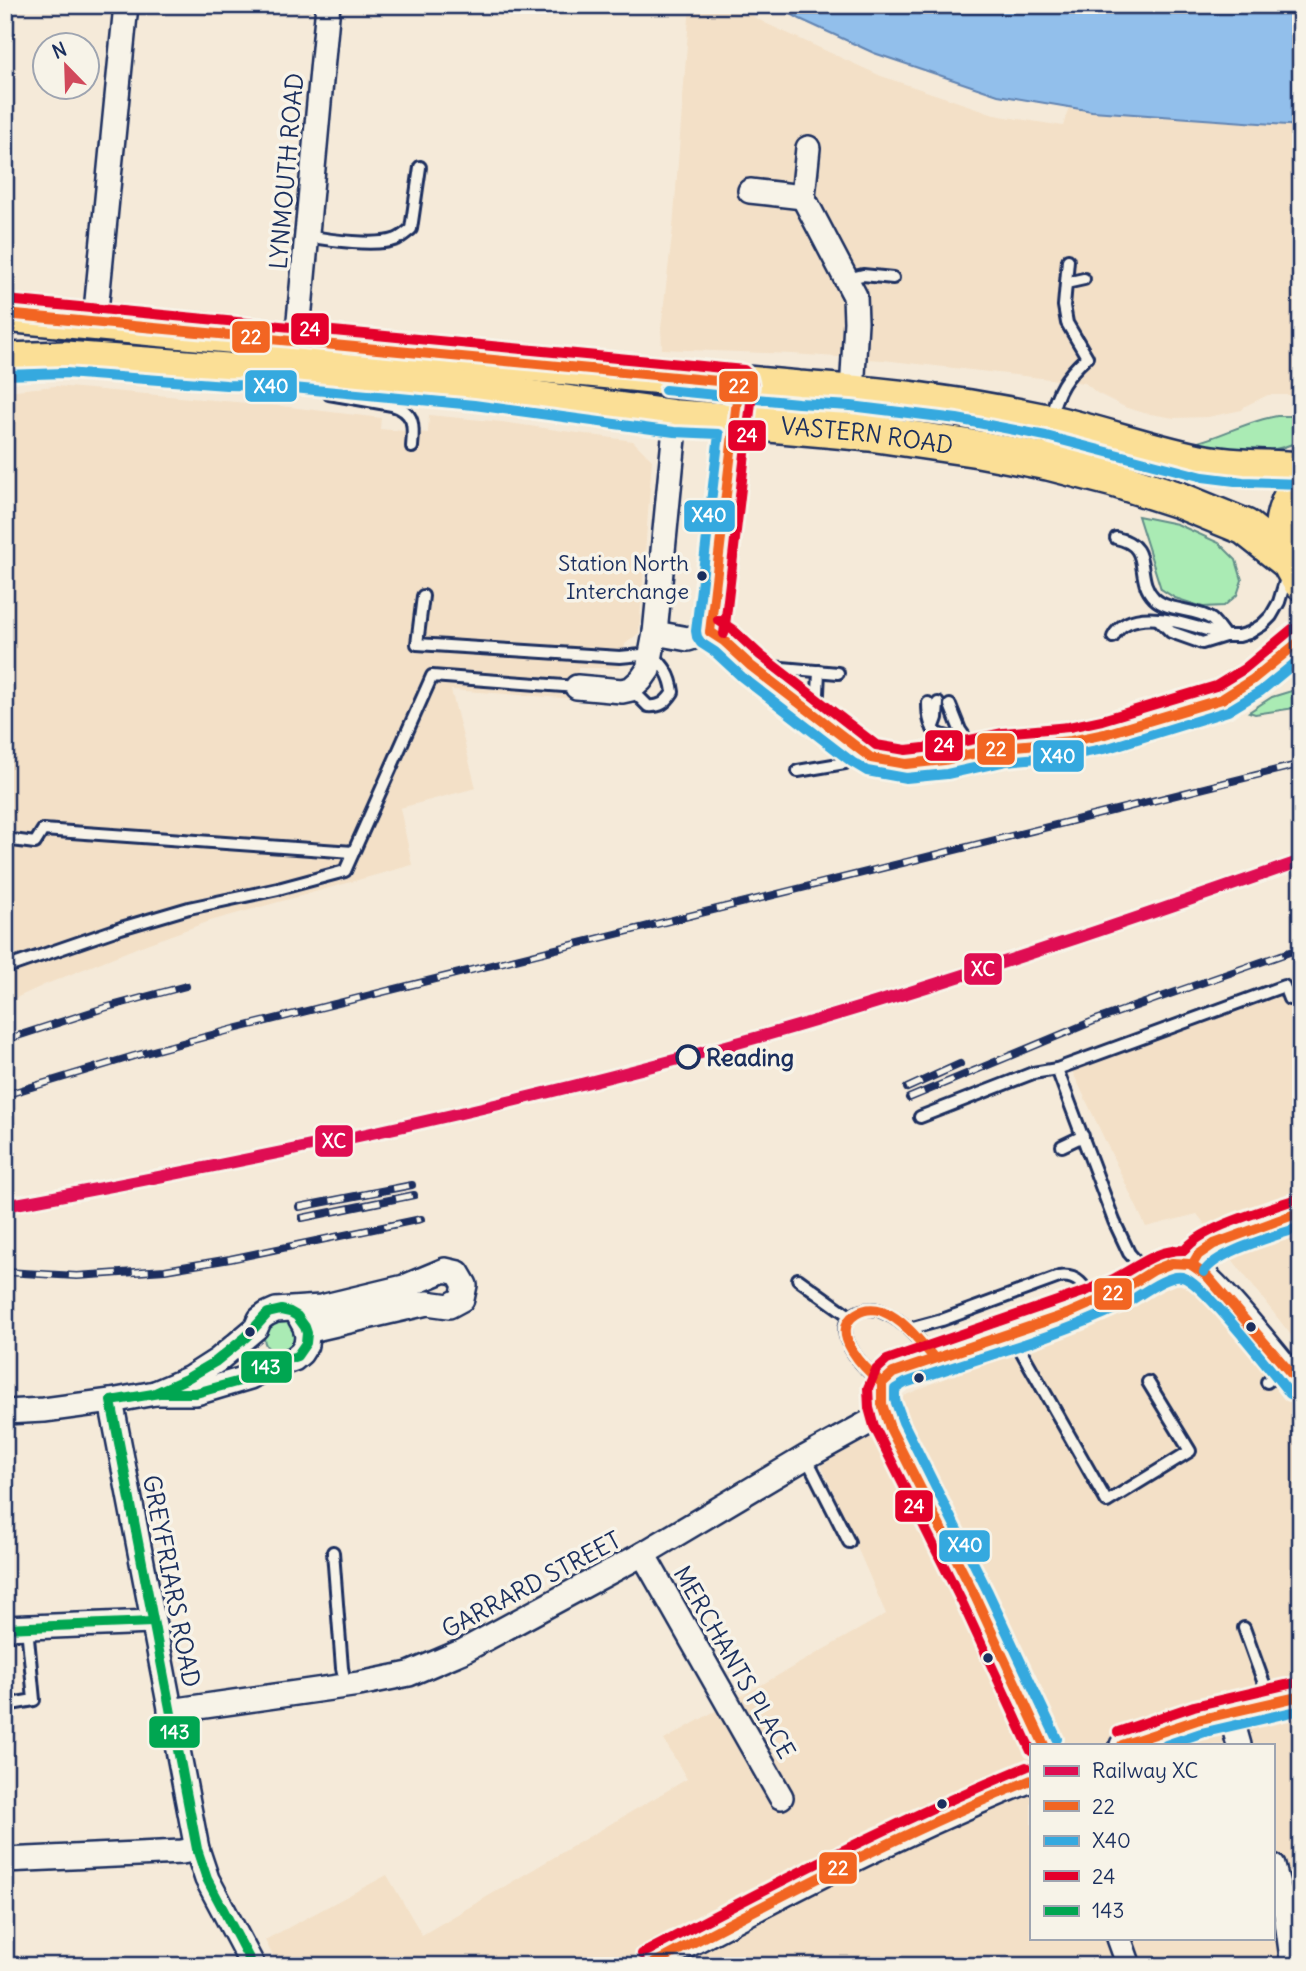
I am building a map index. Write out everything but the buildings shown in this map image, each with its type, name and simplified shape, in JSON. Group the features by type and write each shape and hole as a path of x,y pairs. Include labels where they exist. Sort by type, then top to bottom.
{"main road":[{"name":"VASTERN ROAD","path":"5,314 852,392 959,405 1049,422 1205,463 1242,468 1301,470"},
{"name":"VASTERN ROAD","path":"5,361 65,359 273,372 475,391 676,418 893,436 966,447 1048,461 1179,500 1245,527 1293,569"},
{"path":"1293,569 1282,539 1283,516 1301,481"}],"street":[{"path":"95,321 126,5"},
{"name":"LYNMOUTH ROAD","path":"297,342 328,5"},
{"path":"808,148 803,197 855,296 852,392"},
{"path":"750,191 803,197"},
{"path":"577,687 612,691 631,689 648,670 654,643 676,418"},
{"path":"654,643 688,639 710,632 871,758 906,764 944,760 1004,747 1071,741 1105,734 1222,699 1252,680 1301,640"},
{"path":"1192,1265 1198,1255 1214,1244 1301,1212"},
{"path":"1044,1744 975,1596 890,1428 884,1414 882,1383 893,1373 1094,1303 1168,1265 1185,1263 1203,1273 1301,1385"},
{"path":"285,1310 300,1319 306,1331 306,1345 294,1359 277,1362 261,1353 254,1337 260,1320 276,1310 321,1307 404,1287 445,1270 458,1273 465,1285 462,1299 449,1306 426,1303 306,1331"},
{"path":"155,1393 190,1378 218,1360 256,1328"},
{"path":"5,1412 44,1410 155,1393 196,1393 250,1377 277,1362"},
{"name":"GREYFRIARS ROAD","path":"111,1401 197,1849 207,1879 253,1966"},
{"name":"GARRARD STREET","path":"170,1711 346,1686 409,1674 463,1651 643,1554 884,1414"},
{"name":"MERCHANTS PLACE","path":"643,1554 781,1797"},
{"path":"16,1628 152,1622"},
{"path":"1125,1744 1197,1720 1301,1696"},
{"path":"1230,1713 1239,1744"},
{"path":"649,1966 879,1847 1030,1780"},
{"path":"5,1860 182,1852 197,1849"},
{"path":"1274,1870 1286,1914 1293,1966"},
{"path":"1120,1940 1129,1966"}],"lane":[{"path":"307,236 339,242 389,242 400,238 411,229 420,167"},
{"path":"1049,422 1061,385 1087,357 1067,323 1064,306 1068,260"},
{"path":"848,279 863,275 893,278"},
{"path":"1066,283 1084,279"},
{"path":"227,371 274,385 402,408 412,419 412,447"},
{"path":"710,632 739,383"},
{"path":"1116,538 1128,540 1141,555 1145,582 1157,601 1211,619 1225,636"},
{"path":"1112,637 1117,628 1133,620 1174,620 1225,636 1250,633 1271,616 1293,569"},
{"path":"423,596 417,644 620,657 654,643 668,670 673,692 666,702 657,707 648,706 631,689"},
{"path":"751,666 838,673"},
{"path":"817,716 819,671"},
{"path":"5,968 189,908 345,871 432,676 577,687"},
{"path":"933,703 928,718 940,736 1004,747"},
{"path":"955,705 960,730 967,740"},
{"path":"798,771 845,763 861,751"},
{"path":"5,839 35,843 43,830 353,852"},
{"path":"1275,990 1280,1002 1275,990"},
{"path":"920,1117 1033,1073 1057,1069 1275,990"},
{"path":"1057,1069 1114,1221 1129,1253 1148,1274"},
{"path":"1062,1146 1083,1136"},
{"path":"909,1329 942,1320 1059,1277 1077,1279 1094,1303"},
{"path":"798,1279 851,1317"},
{"path":"882,1383 861,1365 848,1342 846,1329 851,1317 864,1310 878,1310 897,1320 909,1329 934,1358"},
{"path":"1011,1333 1107,1502 1190,1451 1148,1382"},
{"path":"1267,1382 1284,1365"},
{"path":"806,1457 849,1542"},
{"path":"333,1552 342,1668 346,1686"},
{"path":"12,1704 34,1700 16,1628"},
{"path":"1244,1628 1271,1703"}],"shaded area":[{"path":"690,5 734,5 765,23 881,76 1000,116 1063,126 1069,107 1092,111 1301,126 1301,395 1268,395 1242,410 1208,417 1174,418 1127,408 1097,393 1085,383 883,360 662,349 661,328 673,228"},
{"path":"56,386 281,406 381,418 380,429 428,433 429,415 502,422 633,441 652,460 639,633 625,644 620,668 578,668 577,699 451,690 476,788 400,808 412,865 210,921 141,946 5,1003 5,391"},
{"path":"1301,975 1301,1348 1197,1214 1146,1227 1067,1060"},
{"path":"1183,1275 1199,1283 1216,1307 1301,1404 1301,1966 278,1966 265,1940 387,1875 422,1935 687,1779 664,1740 886,1614 810,1439"}],"green space":[{"path":"1277,416 1301,416 1301,440 1288,446 1261,451 1191,444 1255,422"},
{"path":"1138,516 1177,524 1219,543 1236,560 1242,580 1237,595 1224,606 1203,607 1175,598 1161,589"},
{"path":"1301,688 1301,707 1255,714 1249,712 1272,697"},
{"path":"286,1319 292,1323 298,1341 289,1352 270,1349 265,1343 264,1331 272,1321"}],"water":[{"path":"775,5 1301,5 1301,126 1092,111 998,95 874,53"}],"railway":[{"path":"5,1095 234,1029 1301,764"},
{"path":"909,1098 1096,1020 1301,948"},
{"path":"5,1040 104,1008 186,986"},
{"path":"907,1088 960,1064"},
{"path":"299,1207 412,1185"},
{"path":"302,1218 414,1195"},
{"path":"5,1272 77,1276 165,1270 421,1219"}],"rail line":[{"name":"XC","path":"5,1206 405,1126 703,1053 989,967 1301,861"}],"transit line":[{"name":"24","path":"6,300 744,370 751,377 753,385 724,634"},
{"name":"22","path":"5,314 739,383 710,632"},
{"name":"X40","path":"5,375 65,373 272,386 474,405 674,432 719,434 697,637 742,677 867,771 906,778 947,774 1006,761 1072,755 1108,748 1228,711 1261,691 1301,658"},
{"name":"X40","path":"665,390 851,406 957,419 1046,436 1203,477 1243,482 1301,484"},
{"name":"24","path":"718,620 876,745 906,750 942,746 1003,733 1069,727 1102,720 1216,686 1244,669 1292,629"},
{"name":"22","path":"710,632 871,758 906,764 944,760 1004,747 1071,741 1105,734 1222,699 1252,680 1301,640"},
{"name":"24","path":"1030,1749 962,1602 874,1426 869,1408 868,1388 876,1370 887,1360 1086,1291 1158,1255 1185,1250 1220,1226 1296,1199"},
{"name":"22","path":"1192,1265 1198,1255 1214,1244 1301,1212"},
{"name":"X40","path":"1204,1272 1221,1257 1301,1227"},
{"name":"22","path":"882,1383 893,1373 1067,1314 1122,1290 1154,1270 1172,1263 1190,1264 1207,1276 1301,1385"},
{"name":"X40","path":"1057,1739 987,1590 903,1422 895,1400 895,1389 905,1383 1014,1348 1095,1318 1168,1279 1182,1277 1192,1282 1221,1311 1290,1394"},
{"name":"143","path":"155,1393 215,1362 246,1337 268,1313 281,1310 290,1312 297,1316 305,1327 306,1343 297,1356 270,1365 247,1379 196,1393 159,1393 111,1401 197,1849 207,1879 253,1966"},
{"name":"22","path":"882,1383 859,1360 847,1340 848,1322 859,1312 875,1310 890,1315 911,1331 934,1358"},
{"name":"22","path":"882,1383 882,1404 890,1428 975,1596 1044,1744"},
{"name":"143","path":"5,1628 152,1622"},
{"name":"24","path":"1118,1732 1194,1706 1298,1682"},
{"name":"22","path":"1125,1744 1197,1720 1301,1696"},
{"name":"X40","path":"1169,1744 1201,1733 1301,1710"},
{"name":"24","path":"642,1954 832,1856 1026,1767"},
{"name":"22","path":"649,1966 838,1868 1030,1780"}],"place":[{"name":"Station North Interchange","path":"702,576"},
{"name":"Reading","path":"688,1057"}]}
